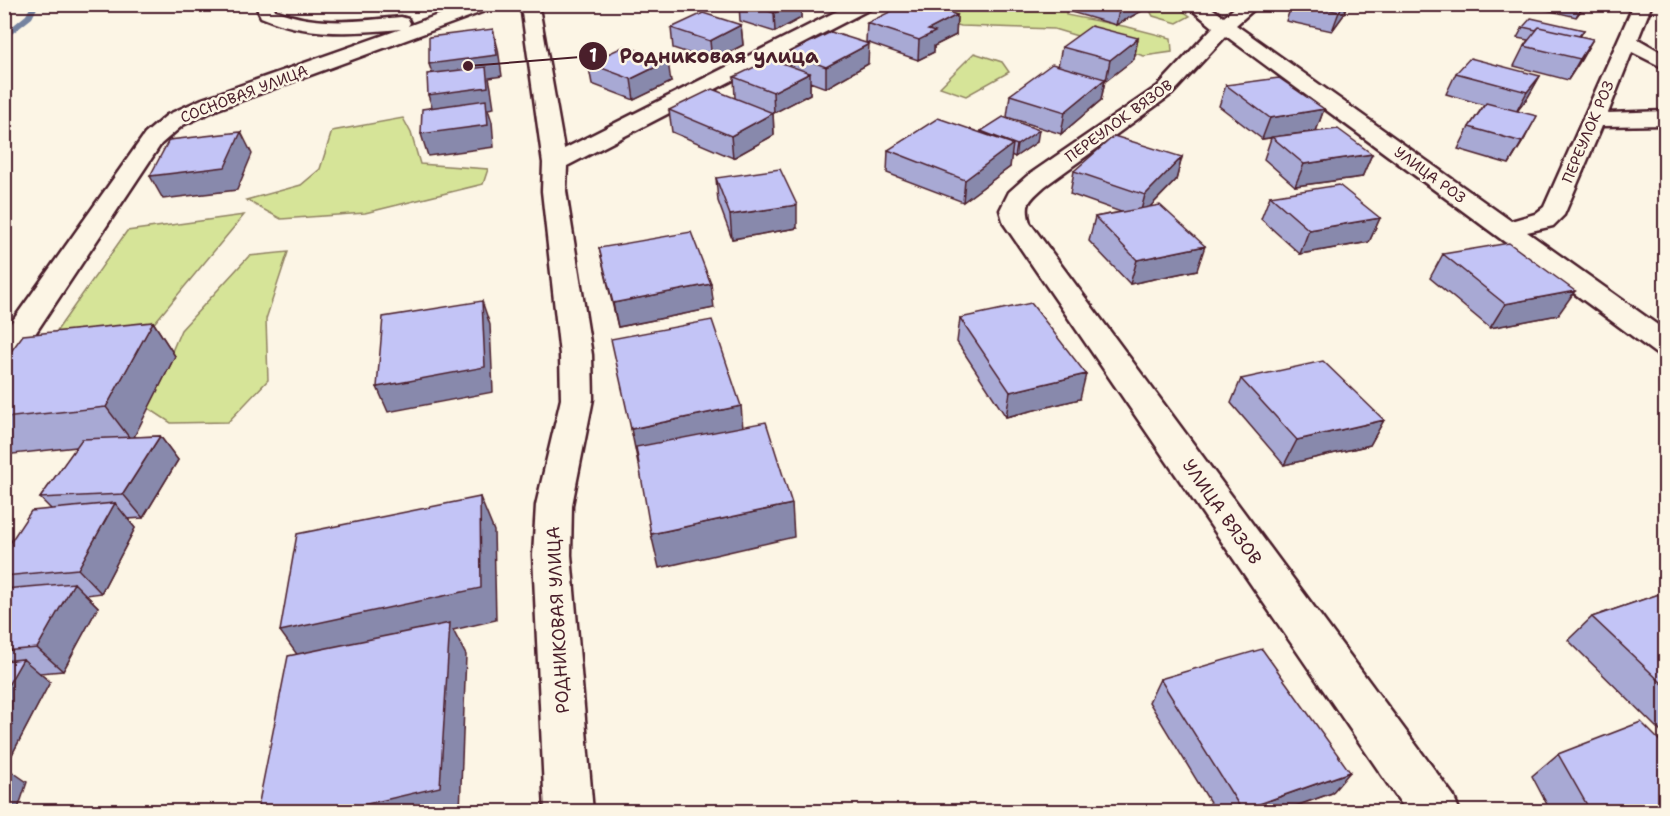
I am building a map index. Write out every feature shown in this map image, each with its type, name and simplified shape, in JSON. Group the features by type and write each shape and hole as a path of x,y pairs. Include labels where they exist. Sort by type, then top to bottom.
{"street":[{"path":"264,4 267,13 282,21 313,27 333,29 423,21 435,23"},
{"name":"СОСНОВАЯ УЛИЦА","path":"4,357 153,139 175,120 210,104 487,4"},
{"name":"РОДНИКОВАЯ УЛИЦА","path":"525,4 531,13 555,163 554,191 576,355 577,399 554,505 552,555 569,812"},
{"path":"555,163 866,4"},
{"name":"УЛИЦА РОЗ","path":"1194,4 1665,346"},
{"name":"ПЕРЕУЛОК ВЯЗОВ","path":"1013,210 1018,197 1036,181 1165,90 1225,25 1251,4"},
{"name":"ПЕРЕУЛОК РОЗ","path":"1506,230 1544,220 1555,210 1643,4"},
{"path":"1626,41 1665,63"},
{"path":"1593,120 1665,118"},
{"name":"УЛИЦА ВЯЗОВ","path":"1013,210 1017,224 1436,812"}],"green space":[{"path":"883,5 1066,5 1066,15 1171,38 1172,52 1144,56 1054,29 961,26"},
{"path":"1147,5 1174,5 1190,16 1177,23 1153,16"},
{"path":"974,53 1002,62 1009,72 966,96 940,87"},
{"path":"403,118 411,133 420,164 488,169 483,184 365,213 281,219 246,200 301,185 320,169 332,131"},
{"path":"244,215 146,333 51,339 127,231"},
{"path":"288,252 266,319 268,380 228,422 171,423 148,408 181,330 249,256"}],"building":[{"path":"747,4 790,4 774,13"},
{"path":"906,4 923,4 957,15 928,30 935,32 919,40 867,23"},
{"path":"1305,4 1344,4 1339,12"},
{"path":"703,13 741,25 710,41 671,28"},
{"path":"1531,18 1584,30 1579,36 1539,27 1536,30 1523,27"},
{"path":"1091,26 1138,38 1110,60 1062,47"},
{"path":"1539,27 1593,39 1580,59 1524,46"},
{"path":"493,29 497,55 429,64 429,37"},
{"path":"831,32 869,44 826,67 788,53"},
{"path":"625,46 668,61 631,79 588,63"},
{"path":"1470,58 1540,76 1527,92 1456,73"},
{"path":"771,59 810,73 773,92 734,77"},
{"path":"1052,64 1105,79 1065,112 1010,95"},
{"path":"486,67 488,87 428,95 427,74"},
{"path":"1279,78 1324,109 1270,118 1226,85"},
{"path":"712,89 773,113 731,136 669,110"},
{"path":"486,100 488,125 421,134 422,109"},
{"path":"1486,103 1537,116 1522,142 1469,127"},
{"path":"1003,117 1039,130 1017,145 981,131"},
{"path":"938,118 1013,144 965,180 888,150"},
{"path":"1338,129 1372,154 1304,164 1272,137"},
{"path":"241,132 225,167 150,176 169,140"},
{"path":"1114,136 1182,157 1145,195 1074,171"},
{"path":"780,169 797,205 730,215 716,178"},
{"path":"1339,185 1380,218 1309,230 1270,196"},
{"path":"1160,205 1205,246 1137,260 1095,217"},
{"path":"691,232 711,284 613,303 599,248"},
{"path":"1509,243 1575,291 1505,304 1443,254"},
{"path":"482,301 485,367 377,387 383,317"},
{"path":"1031,303 1086,374 1010,392 960,318"},
{"path":"712,320 741,406 631,429 611,339"},
{"path":"153,322 106,407 4,418 4,361 23,335"},
{"path":"1323,361 1384,420 1297,440 1241,379"},
{"path":"766,422 792,504 651,534 636,447"},
{"path":"160,436 123,494 40,498 82,439"},
{"path":"480,497 481,588 280,631 297,534"},
{"path":"115,503 78,569 4,576 4,552 31,511"},
{"path":"74,583 37,648 4,651 4,589"},
{"path":"1665,592 1665,686 1592,617"},
{"path":"450,623 440,787 333,812 257,812 288,656"},
{"path":"1262,649 1350,772 1242,810 1160,679"},
{"path":"23,659 4,692 4,661"},
{"path":"1641,722 1665,746 1665,812 1591,812 1558,754"}],"waterway":[{"path":"4,38 29,16 36,4"}],"place":[{"name":"Родниковая улица","path":"468,66"}]}
